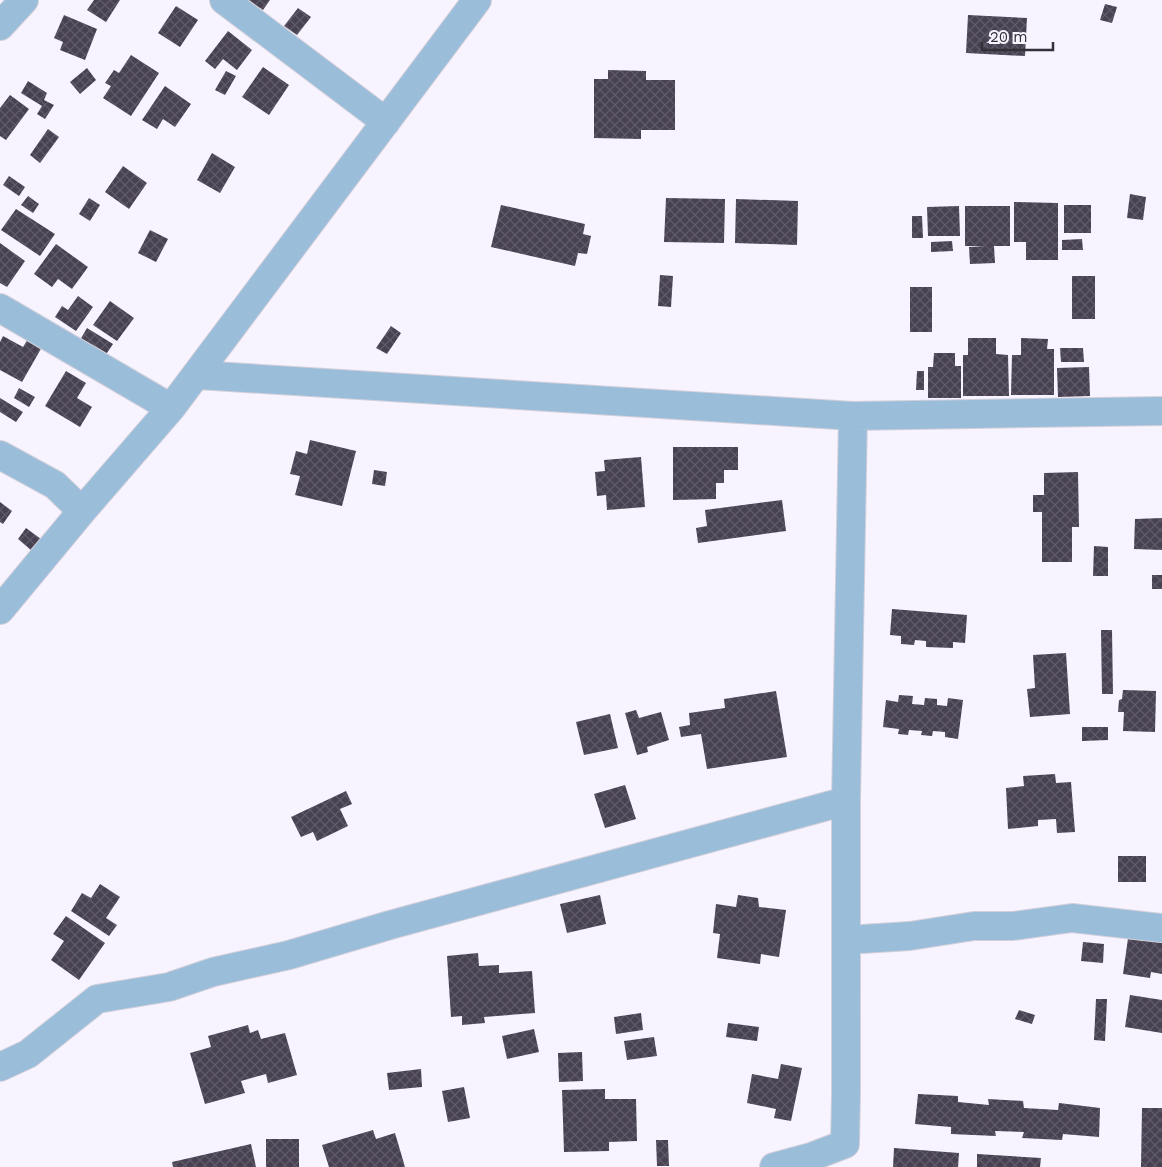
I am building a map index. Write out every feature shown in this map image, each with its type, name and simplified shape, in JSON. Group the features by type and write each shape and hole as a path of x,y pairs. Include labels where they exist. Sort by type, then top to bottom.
{"street":[{"path":"0,26 24,0"},
{"path":"224,0 386,122"},
{"path":"0,610 198,375 477,0"},
{"path":"0,308 171,408"},
{"path":"198,375 853,416 1162,410"},
{"path":"774,1167 811,1157 845,1156 846,801 853,416"},
{"path":"0,455 54,485 82,511"},
{"path":"0,1067 28,1054 97,999 169,987 213,972 290,954 846,801"},
{"path":"846,940 910,936 974,926 1013,926 1072,918 1162,928"}],"building":[{"path":"94,0 120,0 106,22 87,10"},
{"path":"248,0 270,0 263,10"},
{"path":"1105,4 1117,7 1112,23 1100,20"},
{"path":"176,6 198,20 180,47 158,33"},
{"path":"298,8 311,17 297,35 284,26"},
{"path":"64,15 97,29 85,60 60,50 63,42 54,38"},
{"path":"968,15 1027,18 1025,56 966,53"},
{"path":"228,31 252,50 237,70 223,59 215,69 205,61"},
{"path":"131,55 159,73 131,116 103,98 111,86 105,83 114,70 119,73"},
{"path":"263,67 289,85 269,115 242,97"},
{"path":"87,68 96,80 80,94 70,82"},
{"path":"608,70 646,71 646,80 675,80 675,130 641,130 641,139 594,138 594,79 608,79"},
{"path":"226,71 236,76 225,95 215,90"},
{"path":"28,81 47,93 44,100 54,105 45,119 37,114 42,106 21,93"},
{"path":"165,86 191,104 175,127 163,119 157,129 142,120"},
{"path":"10,95 29,109 6,140 0,136 0,108"},
{"path":"48,129 59,137 40,163 30,155"},
{"path":"212,153 235,167 220,193 197,180"},
{"path":"123,166 147,183 129,209 105,192"},
{"path":"9,176 25,187 19,196 3,185"},
{"path":"1130,194 1146,197 1143,220 1127,218"},
{"path":"28,196 39,204 33,213 21,205"},
{"path":"89,198 100,205 90,221 79,214"},
{"path":"666,198 725,199 724,243 664,242"},
{"path":"736,199 798,201 797,245 735,243"},
{"path":"1014,202 1058,203 1058,260 1026,260 1026,242 1014,242"},
{"path":"501,205 585,224 583,234 591,236 587,254 578,253 575,266 491,247"},
{"path":"1064,205 1091,205 1091,233 1064,233"},
{"path":"959,206 960,236 928,236 927,207"},
{"path":"965,206 1010,206 1010,246 994,246 995,263 970,264 969,247 985,246 965,246"},
{"path":"16,209 55,234 40,256 1,230"},
{"path":"912,216 922,216 923,238 912,238"},
{"path":"150,230 168,239 156,262 138,253"},
{"path":"1082,239 1083,250 1062,250 1062,240"},
{"path":"952,241 953,251 931,252 931,242"},
{"path":"0,243 25,261 7,287 0,283"},
{"path":"56,244 88,267 72,289 58,279 52,287 34,274"},
{"path":"660,275 673,276 671,307 658,306"},
{"path":"1072,276 1095,276 1095,319 1072,319"},
{"path":"910,287 932,287 932,332 910,332"},
{"path":"78,296 93,307 76,331 55,317 62,306 68,310"},
{"path":"110,301 134,318 117,341 93,325"},
{"path":"391,326 401,333 387,354 376,348"},
{"path":"87,328 113,344 105,356 80,340"},
{"path":"3,336 23,347 28,339 42,347 22,382 0,370 0,342"},
{"path":"968,338 996,338 996,354 1008,355 1009,396 963,396 963,355 968,355"},
{"path":"1021,338 1048,339 1047,349 1054,349 1054,395 1011,395 1012,355 1021,355"},
{"path":"1060,348 1083,348 1084,362 1061,362"},
{"path":"934,353 955,353 955,366 961,366 961,398 928,398 928,367 933,367"},
{"path":"1089,367 1090,396 1058,397 1057,368"},
{"path":"66,371 86,383 77,398 92,407 80,427 45,406"},
{"path":"917,371 924,371 924,390 916,390"},
{"path":"19,388 35,397 29,407 14,398"},
{"path":"0,398 23,412 16,422 0,412"},
{"path":"310,440 356,451 342,506 295,495 300,476 290,474 296,451 307,454"},
{"path":"673,447 738,447 738,470 724,470 724,483 716,483 716,499 673,500"},
{"path":"641,457 645,507 607,510 606,495 597,496 595,472 605,471 604,460"},
{"path":"374,470 387,472 385,486 372,484"},
{"path":"1078,472 1079,527 1072,527 1072,562 1042,562 1042,512 1033,512 1033,495 1044,495 1044,473"},
{"path":"782,500 786,531 698,543 696,528 707,526 705,510"},
{"path":"0,502 12,511 3,524 0,522"},
{"path":"1162,518 1162,550 1134,549 1135,519"},
{"path":"26,528 41,539 32,551 18,539"},
{"path":"1094,546 1108,547 1108,576 1093,576"},
{"path":"1152,575 1162,575 1162,589 1152,589"},
{"path":"892,609 967,615 965,643 953,642 953,648 926,647 926,641 915,640 914,645 901,644 901,636 890,635"},
{"path":"1101,630 1112,630 1113,694 1102,694"},
{"path":"1066,653 1070,714 1030,717 1027,689 1035,688 1033,655"},
{"path":"1123,690 1156,691 1155,732 1123,731 1124,712 1118,712 1119,700 1122,699"},
{"path":"776,691 787,757 707,769 701,734 681,737 679,727 690,725 689,713 725,708 724,699"},
{"path":"899,695 913,696 912,704 924,705 925,698 937,699 937,705 947,706 948,698 963,700 958,739 945,737 945,732 933,731 932,736 921,735 922,731 909,730 908,735 898,734 899,729 883,727 886,700 898,702"},
{"path":"636,710 639,718 661,712 669,740 647,747 648,752 637,755 625,713"},
{"path":"610,714 618,748 584,755 576,722"},
{"path":"1082,727 1108,727 1108,740 1082,741"},
{"path":"1055,774 1056,783 1071,782 1075,832 1057,833 1056,819 1038,820 1038,826 1008,829 1006,788 1024,786 1023,776"},
{"path":"625,785 636,819 605,828 594,794"},
{"path":"346,791 352,804 340,809 348,826 317,841 313,832 301,837 291,817"},
{"path":"1118,856 1146,856 1146,882 1118,882"},
{"path":"100,884 120,897 106,918 117,925 109,936 71,911 82,893 91,898"},
{"path":"600,895 606,924 567,933 560,904"},
{"path":"738,895 758,898 759,907 786,910 779,957 761,954 760,964 717,958 720,934 713,933 716,904 736,907"},
{"path":"66,916 105,943 79,980 51,960 64,941 53,934"},
{"path":"1129,931 1162,936 1162,974 1151,972 1150,978 1123,974"},
{"path":"1083,942 1104,944 1103,963 1081,961"},
{"path":"478,953 479,966 499,965 499,973 532,971 535,1013 484,1017 485,1023 462,1025 462,1016 451,1017 447,956"},
{"path":"1130,995 1162,1000 1162,1033 1125,1027"},
{"path":"1096,999 1107,999 1105,1041 1094,1040"},
{"path":"1019,1010 1035,1015 1032,1024 1015,1019"},
{"path":"641,1013 643,1030 616,1034 614,1017"},
{"path":"728,1023 759,1027 757,1041 726,1037"},
{"path":"248,1025 250,1033 258,1030 261,1039 285,1033 297,1075 268,1083 266,1074 241,1081 245,1093 205,1104 190,1053 211,1047 208,1036"},
{"path":"534,1029 539,1052 507,1059 502,1036"},
{"path":"654,1037 657,1056 627,1060 624,1041"},
{"path":"582,1052 583,1081 559,1082 558,1053"},
{"path":"781,1064 802,1068 791,1121 774,1118 776,1109 747,1103 752,1074 778,1079"},
{"path":"421,1069 422,1087 389,1090 387,1073"},
{"path":"464,1087 470,1118 448,1122 442,1091"},
{"path":"605,1089 605,1099 636,1099 637,1141 609,1142 609,1151 564,1152 562,1090"},
{"path":"918,1094 958,1096 958,1102 989,1105 988,1099 1023,1101 1024,1108 1058,1110 1059,1103 1100,1108 1099,1137 1063,1134 1062,1140 1022,1138 1024,1132 995,1131 996,1136 951,1134 951,1127 915,1124"},
{"path":"1142,1108 1162,1108 1162,1167 1141,1167"},
{"path":"373,1130 376,1139 395,1133 405,1167 329,1167 322,1145"},
{"path":"266,1139 299,1139 299,1167 266,1167"},
{"path":"656,1140 668,1140 669,1166 657,1166"},
{"path":"251,1144 256,1167 173,1167 172,1162"},
{"path":"894,1148 959,1153 958,1167 893,1167"},
{"path":"977,1154 1041,1158 1040,1167 977,1167"}]}
